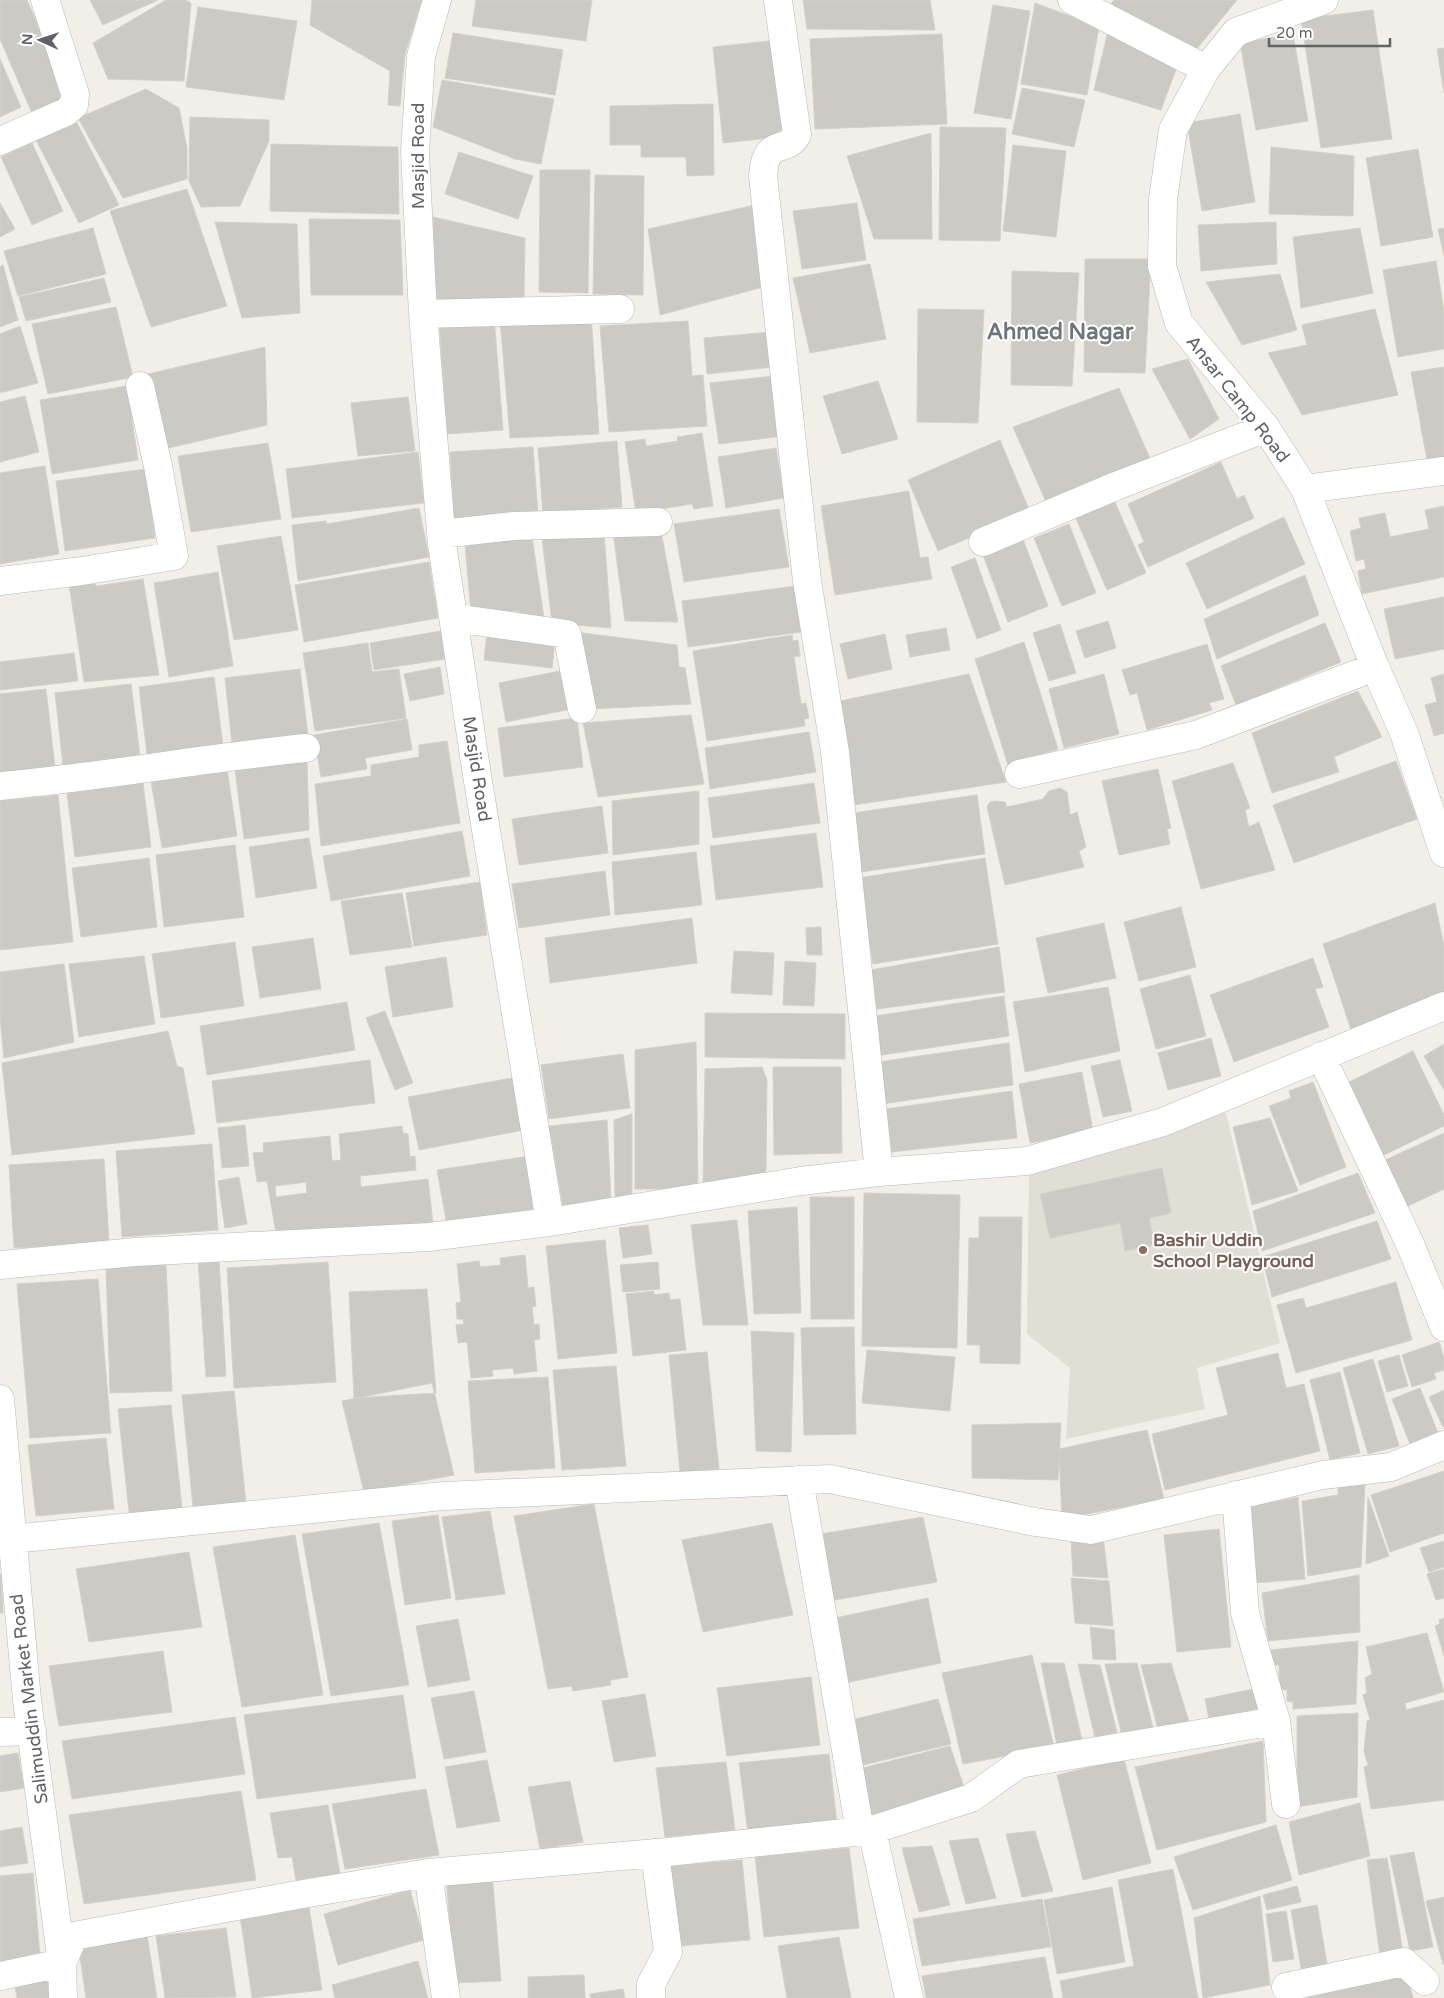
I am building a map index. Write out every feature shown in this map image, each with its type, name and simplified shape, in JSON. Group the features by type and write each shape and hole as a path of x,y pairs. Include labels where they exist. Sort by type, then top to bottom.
{"street":[{"path":"0,141 66,112 74,105 75,94 45,0"},
{"name":"Masjid Road","path":"437,0 421,56 415,152 422,314 441,534 477,774 550,1222"},
{"path":"778,0 797,135 794,140 769,152 764,160 764,176 808,581 836,752 879,1172"},
{"path":"1072,0 1206,69"},
{"name":"Ansar Camp Road","path":"1324,0 1236,32 1206,69 1174,130 1163,199 1162,266 1179,323 1266,428 1305,489 1375,668 1404,733 1444,853"},
{"path":"422,314 620,308"},
{"path":"0,581 82,571 174,556 158,466 140,386"},
{"path":"983,542 1116,486 1266,428"},
{"path":"1305,489 1444,471"},
{"path":"441,534 514,526 658,522"},
{"path":"454,618 567,634 582,710"},
{"path":"1019,774 1196,735 1375,668"},
{"path":"0,786 50,781 237,755 306,748"},
{"path":"0,1265 135,1252 429,1238 550,1222 801,1181 879,1172 1027,1161 1162,1122 1444,1006"},
{"path":"1321,1056 1410,1244 1444,1327"},
{"name":"Salimuddin Market Road","path":"0,1399 3,1467 12,1539 27,1700 62,1963 63,1998"},
{"path":"12,1539 443,1496 830,1479 1035,1522 1091,1530 1323,1475 1391,1467 1444,1445"},
{"path":"799,1480 866,1831 909,1998"},
{"path":"1236,1495 1245,1613 1276,1721 1286,1804"},
{"path":"0,1976 62,1963 74,1936 428,1872 655,1853 866,1831 971,1798 1018,1764 1276,1721"},
{"path":"0,1732 32,1731"},
{"path":"651,1998 651,1984 668,1952 655,1853"},
{"path":"428,1872 446,1998"},
{"path":"1286,1987 1404,1962 1433,1985"}],"shaded area":[{"name":"Bashir Uddin School Playground","path":"1226,1113 1280,1343 1197,1368 1205,1409 1066,1439 1070,1368 1027,1334 1029,1166"}],"building":[{"path":"0,0 27,0 69,97 32,113 0,39"},
{"path":"90,0 158,0 103,25"},
{"path":"166,0 186,0 191,3 184,81 108,79 93,43"},
{"path":"312,0 422,0 405,54 400,106 388,105 390,71 310,25"},
{"path":"476,0 592,0 586,41 472,26"},
{"path":"803,0 930,0 935,30 807,29"},
{"path":"1114,0 1237,0 1195,51 1107,8"},
{"path":"1035,3 1099,27 1087,95 1021,84"},
{"path":"993,5 1030,11 1011,119 974,113"},
{"path":"198,7 297,21 284,100 186,87"},
{"path":"1373,10 1392,139 1321,148 1301,19"},
{"path":"1108,31 1178,64 1161,110 1094,90"},
{"path":"453,33 563,50 555,95 445,78"},
{"path":"942,34 947,124 815,129 810,39"},
{"path":"1293,34 1308,121 1256,130 1240,43"},
{"path":"777,40 788,136 723,143 713,47"},
{"path":"1444,48 1444,93 1437,49"},
{"path":"0,59 21,107 0,117"},
{"path":"442,80 554,99 541,164 515,159 433,127"},
{"path":"1022,88 1085,100 1074,147 1012,134"},
{"path":"146,89 179,108 187,148 187,179 123,198 78,118"},
{"path":"713,104 714,175 687,176 686,157 641,157 641,145 610,145 610,106"},
{"path":"1240,114 1255,202 1202,211 1187,123"},
{"path":"190,117 269,120 269,141 240,206 201,207 189,181"},
{"path":"77,123 119,205 79,223 36,140"},
{"path":"940,127 1006,128 1000,241 939,240"},
{"path":"931,133 932,239 874,239 847,156"},
{"path":"32,143 63,211 32,225 1,157"},
{"path":"271,144 398,147 399,214 270,211"},
{"path":"1013,145 1066,151 1056,237 1003,231"},
{"path":"1271,147 1354,156 1353,216 1269,214"},
{"path":"1418,149 1433,237 1381,246 1366,158"},
{"path":"459,152 533,176 518,219 445,194"},
{"path":"540,170 590,170 588,293 539,292"},
{"path":"595,175 644,176 643,295 593,294"},
{"path":"187,189 227,306 151,327 110,211"},
{"path":"0,203 15,229 0,237"},
{"path":"857,203 866,260 802,269 793,211"},
{"path":"755,205 767,286 660,315 648,229"},
{"path":"433,217 525,238 524,301 435,304"},
{"path":"309,219 400,220 403,295 311,295"},
{"path":"215,222 297,224 300,313 242,318"},
{"path":"1276,222 1277,264 1201,271 1198,225"},
{"path":"93,228 106,274 18,296 4,251"},
{"path":"1360,228 1373,293 1301,308 1293,237"},
{"path":"1444,228 1444,256 1438,229"},
{"path":"1085,259 1151,259 1145,373 1084,372"},
{"path":"1436,261 1444,312 1444,349 1398,357 1383,270"},
{"path":"870,264 886,339 810,353 793,278"},
{"path":"3,265 18,320 0,327 0,267"},
{"path":"1012,271 1079,273 1072,386 1011,385"},
{"path":"1280,274 1297,330 1242,345 1206,282"},
{"path":"104,278 111,302 26,321 19,297"},
{"path":"116,307 133,377 48,394 32,324"},
{"path":"918,309 984,310 978,423 917,422"},
{"path":"1375,309 1398,395 1302,415 1268,353 1307,345 1302,325"},
{"path":"591,314 599,434 510,438 500,319"},
{"path":"494,316 503,430 447,434 439,319"},
{"path":"688,321 692,376 703,375 707,426 609,432 600,326"},
{"path":"20,326 38,383 0,393 0,334"},
{"path":"771,332 774,367 707,374 704,338"},
{"path":"265,347 267,425 169,448 148,374"},
{"path":"1188,359 1219,419 1190,439 1152,369"},
{"path":"1444,367 1444,457 1427,460 1411,372"},
{"path":"774,376 783,436 719,444 710,383"},
{"path":"878,381 898,439 842,454 823,396"},
{"path":"127,386 138,460 52,474 40,400"},
{"path":"1119,388 1152,463 1046,502 1013,427"},
{"path":"25,396 39,452 0,462 0,402"},
{"path":"408,397 415,451 358,456 351,403"},
{"path":"702,433 713,506 694,509 692,504 636,513 625,442 645,439 646,446 678,441 677,437"},
{"path":"1000,440 1030,512 938,551 908,480"},
{"path":"617,441 622,507 543,514 538,448"},
{"path":"268,443 281,519 191,532 178,456"},
{"path":"533,447 538,515 454,521 450,452"},
{"path":"776,448 784,498 726,508 718,457"},
{"path":"418,452 424,503 292,518 286,469"},
{"path":"1221,462 1237,499 1244,495 1254,518 1148,567 1138,545 1144,542 1128,504"},
{"path":"45,466 59,554 0,564 0,473"},
{"path":"146,469 155,538 65,551 56,481"},
{"path":"909,491 920,558 928,557 932,579 835,595 821,506"},
{"path":"1114,500 1146,573 1107,590 1075,516"},
{"path":"1444,506 1444,577 1362,594 1358,571 1366,569 1364,559 1356,561 1350,531 1361,528 1359,518 1385,513 1390,537 1429,529 1425,510"},
{"path":"419,508 429,557 298,581 292,525 326,521 327,524"},
{"path":"779,509 789,567 684,582 674,524"},
{"path":"1284,517 1305,564 1207,609 1186,563"},
{"path":"1069,524 1096,593 1062,606 1034,538"},
{"path":"661,531 678,622 625,621 613,532"},
{"path":"604,532 611,628 552,623 542,537"},
{"path":"281,536 298,630 234,640 217,546"},
{"path":"532,537 544,618 519,618 519,611 471,612 465,544"},
{"path":"1023,539 1048,606 1008,622 983,555"},
{"path":"975,558 1001,630 977,639 951,567"},
{"path":"429,562 438,618 304,642 295,585"},
{"path":"218,572 233,666 169,677 154,583"},
{"path":"1305,575 1319,615 1217,659 1204,619"},
{"path":"143,579 159,675 84,682 69,584 92,581 97,586"},
{"path":"796,586 802,632 688,647 682,601"},
{"path":"1444,597 1444,649 1395,659 1384,609"},
{"path":"1108,621 1116,648 1085,658 1076,631"},
{"path":"1325,623 1341,662 1236,705 1221,666"},
{"path":"1060,624 1076,673 1049,681 1033,633"},
{"path":"946,628 950,650 910,657 906,635"},
{"path":"441,631 445,659 374,670 370,643"},
{"path":"575,632 677,645 679,667 685,668 691,704 590,709"},
{"path":"487,633 555,641 552,668 484,660"},
{"path":"885,634 892,669 848,679 840,644"},
{"path":"792,635 793,641 798,640 800,656 794,657 801,704 806,703 809,718 804,719 805,726 707,741 693,651"},
{"path":"1024,642 1058,749 1008,765 975,659"},
{"path":"368,643 372,672 399,669 406,718 315,731 303,653"},
{"path":"1207,644 1224,699 1209,703 1212,710 1147,730 1137,693 1130,695 1122,670"},
{"path":"74,653 78,681 0,690 0,662"},
{"path":"440,667 444,694 410,701 404,674"},
{"path":"300,669 308,736 232,744 225,678"},
{"path":"565,670 572,709 506,722 499,683"},
{"path":"969,674 1006,782 854,805 840,701"},
{"path":"1104,674 1119,734 1064,748 1049,689"},
{"path":"1444,674 1444,733 1434,736 1425,705 1437,702 1431,678"},
{"path":"214,677 223,745 147,754 139,687"},
{"path":"131,684 140,756 63,765 55,693"},
{"path":"46,689 55,767 0,773 0,694"},
{"path":"1358,691 1382,737 1334,757 1339,772 1272,793 1252,733"},
{"path":"691,715 704,784 598,797 583,723"},
{"path":"577,718 583,767 504,777 498,728"},
{"path":"407,719 412,750 365,758 367,769 321,777 314,735"},
{"path":"809,732 816,772 710,789 705,748"},
{"path":"447,741 460,823 321,846 315,784 371,776 371,765 419,757 419,745"},
{"path":"307,761 309,830 244,839 235,770"},
{"path":"1396,761 1417,819 1294,863 1273,805"},
{"path":"1233,763 1250,808 1245,810 1249,827 1259,822 1275,870 1201,889 1172,781"},
{"path":"227,769 237,836 162,848 151,781"},
{"path":"1158,769 1171,828 1167,829 1170,844 1119,855 1102,781"},
{"path":"143,783 151,847 75,857 67,793"},
{"path":"814,783 820,823 713,838 708,798"},
{"path":"1060,788 1067,792 1070,815 1077,812 1086,847 1079,851 1084,867 1005,885 987,807 990,802 996,801 1005,802 1007,807 1043,799 1049,791"},
{"path":"699,791 699,844 613,855 612,801"},
{"path":"58,795 73,942 0,950 0,801"},
{"path":"977,795 985,854 861,872 853,813"},
{"path":"602,806 608,853 519,865 512,819"},
{"path":"462,831 470,876 331,901 323,856"},
{"path":"816,833 823,887 716,900 710,846"},
{"path":"309,838 317,888 256,898 249,847"},
{"path":"235,845 244,917 164,927 156,855"},
{"path":"696,852 702,905 615,915 612,862"},
{"path":"149,858 157,927 81,937 72,868"},
{"path":"985,858 998,944 873,964 859,878"},
{"path":"605,871 610,915 519,928 512,884"},
{"path":"480,882 487,935 414,946 406,893"},
{"path":"402,893 412,947 350,955 341,901"},
{"path":"1435,903 1444,946 1444,995 1351,1030 1323,944"},
{"path":"1181,907 1196,967 1139,981 1124,922"},
{"path":"692,918 697,963 550,983 545,938"},
{"path":"1104,923 1116,978 1048,993 1036,938"},
{"path":"821,927 822,955 807,955 806,928"},
{"path":"313,938 321,989 260,998 252,947"},
{"path":"235,942 244,1006 161,1018 152,954"},
{"path":"999,947 1005,992 877,1009 871,970"},
{"path":"734,951 774,953 772,995 731,993"},
{"path":"144,956 155,1024 79,1037 69,964"},
{"path":"446,957 453,1007 393,1017 385,967"},
{"path":"1313,958 1323,987 1315,989 1329,1027 1234,1062 1210,995"},
{"path":"785,961 816,963 814,1006 783,1005"},
{"path":"64,964 74,1042 4,1058 0,1018 0,972"},
{"path":"1190,975 1206,1036 1156,1049 1140,989"},
{"path":"1108,987 1120,1051 1025,1072 1013,1002"},
{"path":"1004,996 1009,1036 875,1056 869,1017"},
{"path":"347,1002 355,1050 207,1075 200,1026"},
{"path":"385,1011 413,1083 395,1090 366,1018"},
{"path":"705,1013 845,1014 845,1059 705,1057"},
{"path":"168,1031 177,1066 183,1068 195,1134 12,1155 2,1063"},
{"path":"1211,1038 1221,1076 1168,1090 1158,1053"},
{"path":"696,1042 698,1189 635,1189 635,1050"},
{"path":"1009,1043 1013,1085 882,1104 878,1062"},
{"path":"1444,1044 1444,1090 1424,1056"},
{"path":"1413,1051 1444,1115 1444,1126 1382,1156 1347,1083"},
{"path":"623,1054 630,1108 549,1119 541,1065"},
{"path":"370,1060 375,1103 217,1123 212,1081"},
{"path":"1120,1060 1132,1111 1103,1117 1091,1066"},
{"path":"762,1067 767,1080 766,1172 754,1178 703,1183 705,1069"},
{"path":"773,1067 841,1067 842,1153 774,1155"},
{"path":"1082,1072 1093,1131 1030,1143 1019,1084"},
{"path":"517,1077 529,1129 419,1150 408,1097"},
{"path":"1313,1082 1346,1167 1300,1185 1269,1106 1291,1098 1289,1091"},
{"path":"1012,1091 1017,1138 891,1152 886,1109"},
{"path":"632,1114 632,1196 615,1198 614,1120"},
{"path":"1270,1118 1298,1191 1252,1205 1233,1127"},
{"path":"607,1120 611,1201 563,1207 549,1126"},
{"path":"245,1125 249,1166 222,1168 218,1128"},
{"path":"402,1126 403,1133 408,1134 410,1157 415,1156 416,1170 360,1176 361,1187 428,1179 433,1224 277,1239 267,1181 257,1182 253,1153 264,1152 263,1143 330,1136 332,1161 341,1160 339,1134","holes":["306,1182 307,1193 276,1197 275,1186"]},
{"path":"1444,1133 1444,1189 1404,1208 1383,1161"},
{"path":"212,1144 218,1230 122,1237 116,1151"},
{"path":"530,1156 541,1211 447,1225 437,1170"},
{"path":"104,1159 109,1242 14,1248 9,1165"},
{"path":"1162,1168 1171,1213 1149,1218 1155,1245 1125,1251 1120,1223 1050,1238 1040,1194"},
{"path":"1358,1173 1375,1213 1262,1251 1253,1211"},
{"path":"239,1177 247,1224 225,1228 218,1181"},
{"path":"864,1193 960,1195 957,1348 862,1346"},
{"path":"810,1197 854,1197 854,1319 811,1319"},
{"path":"797,1207 801,1313 754,1314 748,1211"},
{"path":"979,1217 1022,1217 1020,1364 980,1363 980,1345 967,1345 969,1238 979,1238"},
{"path":"737,1220 748,1325 703,1325 691,1225"},
{"path":"1377,1221 1391,1259 1272,1297 1262,1257"},
{"path":"648,1225 652,1254 623,1258 619,1228"},
{"path":"605,1240 617,1353 558,1359 546,1246"},
{"path":"525,1255 528,1288 534,1287 536,1306 532,1307 534,1325 539,1324 540,1339 534,1340 537,1371 514,1374 513,1368 492,1370 493,1376 471,1378 467,1342 458,1343 456,1325 464,1324 463,1319 457,1319 456,1303 461,1302 457,1264 479,1261 480,1267 501,1265 500,1258"},
{"path":"219,1258 226,1376 206,1377 198,1259"},
{"path":"328,1262 336,1382 234,1388 227,1268"},
{"path":"658,1262 660,1289 623,1292 620,1265"},
{"path":"166,1265 172,1391 110,1393 106,1266"},
{"path":"98,1279 111,1433 30,1438 17,1284"},
{"path":"1396,1282 1412,1340 1296,1373 1277,1305 1303,1298 1306,1308"},
{"path":"427,1289 436,1393 354,1398 349,1292"},
{"path":"654,1291 654,1295 669,1293 670,1300 680,1299 686,1350 633,1356 626,1294"},
{"path":"854,1327 856,1434 804,1435 801,1328"},
{"path":"751,1331 794,1333 791,1452 756,1451"},
{"path":"1439,1342 1444,1358 1444,1370 1434,1373 1436,1379 1412,1387 1402,1355"},
{"path":"867,1350 955,1357 950,1411 862,1403"},
{"path":"707,1352 719,1469 680,1472 669,1355"},
{"path":"1278,1353 1286,1388 1304,1384 1320,1451 1165,1490 1152,1434 1228,1415 1216,1368"},
{"path":"1399,1355 1408,1386 1387,1392 1378,1361"},
{"path":"1373,1359 1399,1446 1368,1454 1343,1368"},
{"path":"616,1366 626,1466 562,1470 553,1370"},
{"path":"1340,1372 1360,1453 1330,1460 1310,1380"},
{"path":"548,1377 555,1468 475,1473 468,1381"},
{"path":"432,1383 454,1475 364,1492 342,1401"},
{"path":"1420,1388 1438,1433 1410,1444 1392,1399"},
{"path":"1444,1390 1444,1426 1443,1427 1429,1397"},
{"path":"234,1391 246,1503 193,1507 182,1395"},
{"path":"171,1405 183,1517 130,1521 118,1409"},
{"path":"1061,1423 1058,1480 972,1478 972,1425"},
{"path":"1147,1430 1164,1499 1062,1519 1059,1449"},
{"path":"106,1438 114,1509 36,1516 28,1445"},
{"path":"1444,1471 1444,1533 1390,1552 1371,1495"},
{"path":"1365,1483 1361,1567 1308,1576 1302,1501 1338,1495 1338,1487"},
{"path":"1298,1497 1305,1579 1255,1583 1247,1507"},
{"path":"1368,1497 1389,1556 1366,1564"},
{"path":"594,1504 628,1677 610,1680 611,1685 573,1691 572,1686 548,1689 514,1516"},
{"path":"490,1511 505,1594 456,1600 442,1517"},
{"path":"438,1515 451,1598 405,1605 392,1521"},
{"path":"923,1517 937,1582 829,1601 815,1535"},
{"path":"379,1523 409,1685 331,1696 302,1534"},
{"path":"772,1523 793,1615 703,1632 682,1540"},
{"path":"1219,1529 1231,1647 1177,1652 1164,1535"},
{"path":"295,1535 323,1695 242,1707 213,1547"},
{"path":"1103,1536 1108,1578 1073,1576 1071,1539"},
{"path":"1444,1541 1444,1567 1429,1572 1420,1548"},
{"path":"189,1552 202,1627 89,1642 76,1569"},
{"path":"1444,1569 1444,1598 1436,1600 1427,1574"},
{"path":"1,1573 3,1613 0,1613"},
{"path":"1359,1575 1360,1632 1268,1641 1262,1593"},
{"path":"1071,1578 1109,1581 1113,1626 1075,1623"},
{"path":"928,1598 941,1663 845,1683 831,1619"},
{"path":"1444,1618 1444,1656 1435,1626 1440,1624 1439,1620"},
{"path":"458,1619 470,1680 428,1687 416,1626"},
{"path":"1090,1627 1114,1630 1116,1660 1093,1659"},
{"path":"1427,1633 1444,1692 1405,1703 1406,1710 1444,1700 1444,1800 1371,1809 1364,1767 1368,1765 1364,1751 1367,1721 1370,1720 1363,1695 1367,1693 1365,1678 1372,1674 1366,1647"},
{"path":"1358,1641 1356,1704 1293,1709 1293,1702 1287,1701 1287,1690 1279,1689 1279,1665 1271,1665 1270,1650"},
{"path":"163,1651 172,1712 59,1726 49,1666"},
{"path":"1032,1655 1054,1747 963,1764 942,1673"},
{"path":"1041,1663 1064,1663 1082,1740 1057,1746"},
{"path":"1137,1663 1153,1728 1122,1736 1105,1664"},
{"path":"1171,1663 1189,1722 1158,1729 1141,1665"},
{"path":"1078,1664 1100,1665 1117,1732 1095,1738"},
{"path":"811,1677 820,1745 727,1756 717,1688"},
{"path":"1258,1688 1262,1708 1209,1719 1205,1699"},
{"path":"474,1691 486,1752 444,1759 431,1698"},
{"path":"645,1694 656,1756 614,1762 602,1701"},
{"path":"403,1695 416,1778 257,1799 244,1715"},
{"path":"938,1699 951,1744 855,1767 843,1722"},
{"path":"1358,1713 1357,1797 1297,1807 1297,1716"},
{"path":"235,1717 245,1774 72,1799 62,1741"},
{"path":"1263,1741 1266,1822 1157,1850 1135,1767"},
{"path":"950,1746 965,1790 870,1815 855,1770"},
{"path":"18,1753 24,1788 0,1792 0,1756"},
{"path":"829,1754 837,1824 748,1833 739,1763"},
{"path":"1124,1759 1151,1863 1083,1880 1057,1775"},
{"path":"487,1760 500,1821 457,1828 445,1767"},
{"path":"726,1762 735,1830 665,1837 656,1768"},
{"path":"570,1781 583,1842 540,1849 528,1787"},
{"path":"426,1789 439,1855 345,1869 332,1804"},
{"path":"241,1791 256,1880 84,1904 69,1815"},
{"path":"1360,1803 1370,1856 1299,1875 1289,1822"},
{"path":"328,1805 340,1874 296,1880 292,1857 278,1858 270,1813"},
{"path":"1276,1825 1292,1880 1193,1910 1174,1857"},
{"path":"22,1827 28,1863 0,1867 0,1831"},
{"path":"1035,1831 1053,1891 1022,1897 1006,1834"},
{"path":"978,1838 996,1898 966,1904 949,1841"},
{"path":"932,1846 950,1905 919,1912 902,1848"},
{"path":"849,1848 859,1928 764,1937 755,1857"},
{"path":"1414,1852 1433,1947 1410,1951 1390,1856"},
{"path":"1387,1858 1403,1952 1380,1956 1367,1860"},
{"path":"742,1860 750,1940 678,1946 669,1866"},
{"path":"1173,1869 1198,1998 1063,1998 1060,1981 1134,1966 1118,1880"},
{"path":"33,1873 40,1956 0,1966 0,1876"},
{"path":"492,1873 501,1981 455,1983 446,1877"},
{"path":"1297,1886 1301,1902 1267,1910 1263,1895"},
{"path":"1112,1887 1125,1962 1057,1974 1044,1900"},
{"path":"410,1890 424,1940 338,1965 324,1914"},
{"path":"1260,1896 1270,1985 1203,1998 1194,1918"},
{"path":"1444,1897 1444,1964 1443,1964 1426,1901"},
{"path":"1042,1899 1051,1947 922,1966 913,1919"},
{"path":"1317,1905 1328,1969 1302,1974 1291,1910"},
{"path":"309,1907 322,1990 252,1998 240,1915"},
{"path":"1286,1911 1294,1959 1273,1962 1266,1914"},
{"path":"226,1928 236,1997 165,1998 156,1936"},
{"path":"147,1935 157,1998 86,1998 78,1942"},
{"path":"839,1937 851,1998 787,1998 778,1946"},
{"path":"1045,1957 1053,1998 926,1998 922,1976"},
{"path":"418,1961 428,1998 335,1998 332,1985"},
{"path":"1407,1974 1413,1998 1307,1998"},
{"path":"48,1975 53,1998 17,1998 14,1981"},
{"path":"584,1975 585,1998 528,1998 528,1977"},
{"path":"623,1989 625,1998 591,1998 590,1994"}],"place":[{"name":"Bashir Uddin School Playground","path":"1143,1250"}],"district":[{"name":"Ahmed Nagar","path":"1060,331"}]}
